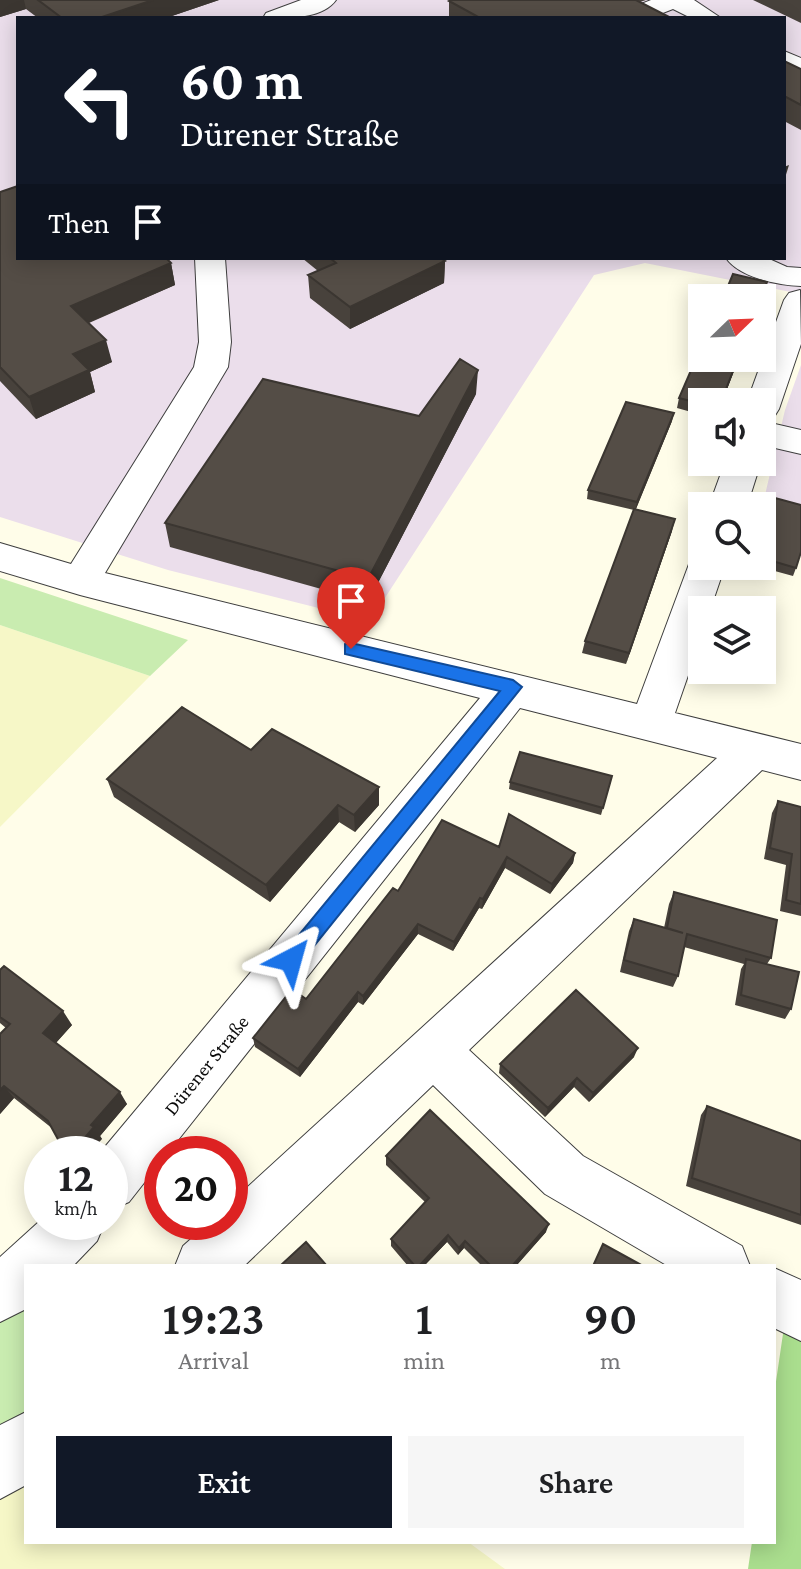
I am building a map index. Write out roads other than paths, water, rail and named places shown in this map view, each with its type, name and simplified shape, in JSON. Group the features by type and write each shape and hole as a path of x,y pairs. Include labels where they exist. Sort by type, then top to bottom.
{"street":[{"path":"633,16 675,0 705,16"},
{"path":"282,16 316,6"},
{"path":"80,581 211,367 215,342 210,260"},
{"path":"745,260 781,276 801,277"},
{"path":"769,388 800,300"},
{"path":"776,436 801,442"},
{"path":"0,557 80,581 513,687 801,762"},
{"path":"650,725 701,580"},
{"name":"Dürener Straße","path":"128,1161 513,687"},
{"path":"205,1264 755,750"},
{"path":"432,1049 564,1175 719,1264"},
{"path":"35,1264 60,1240"},
{"path":"0,1294 24,1274"},
{"path":"776,1297 801,1312"},
{"path":"0,1468 24,1444"}]}
